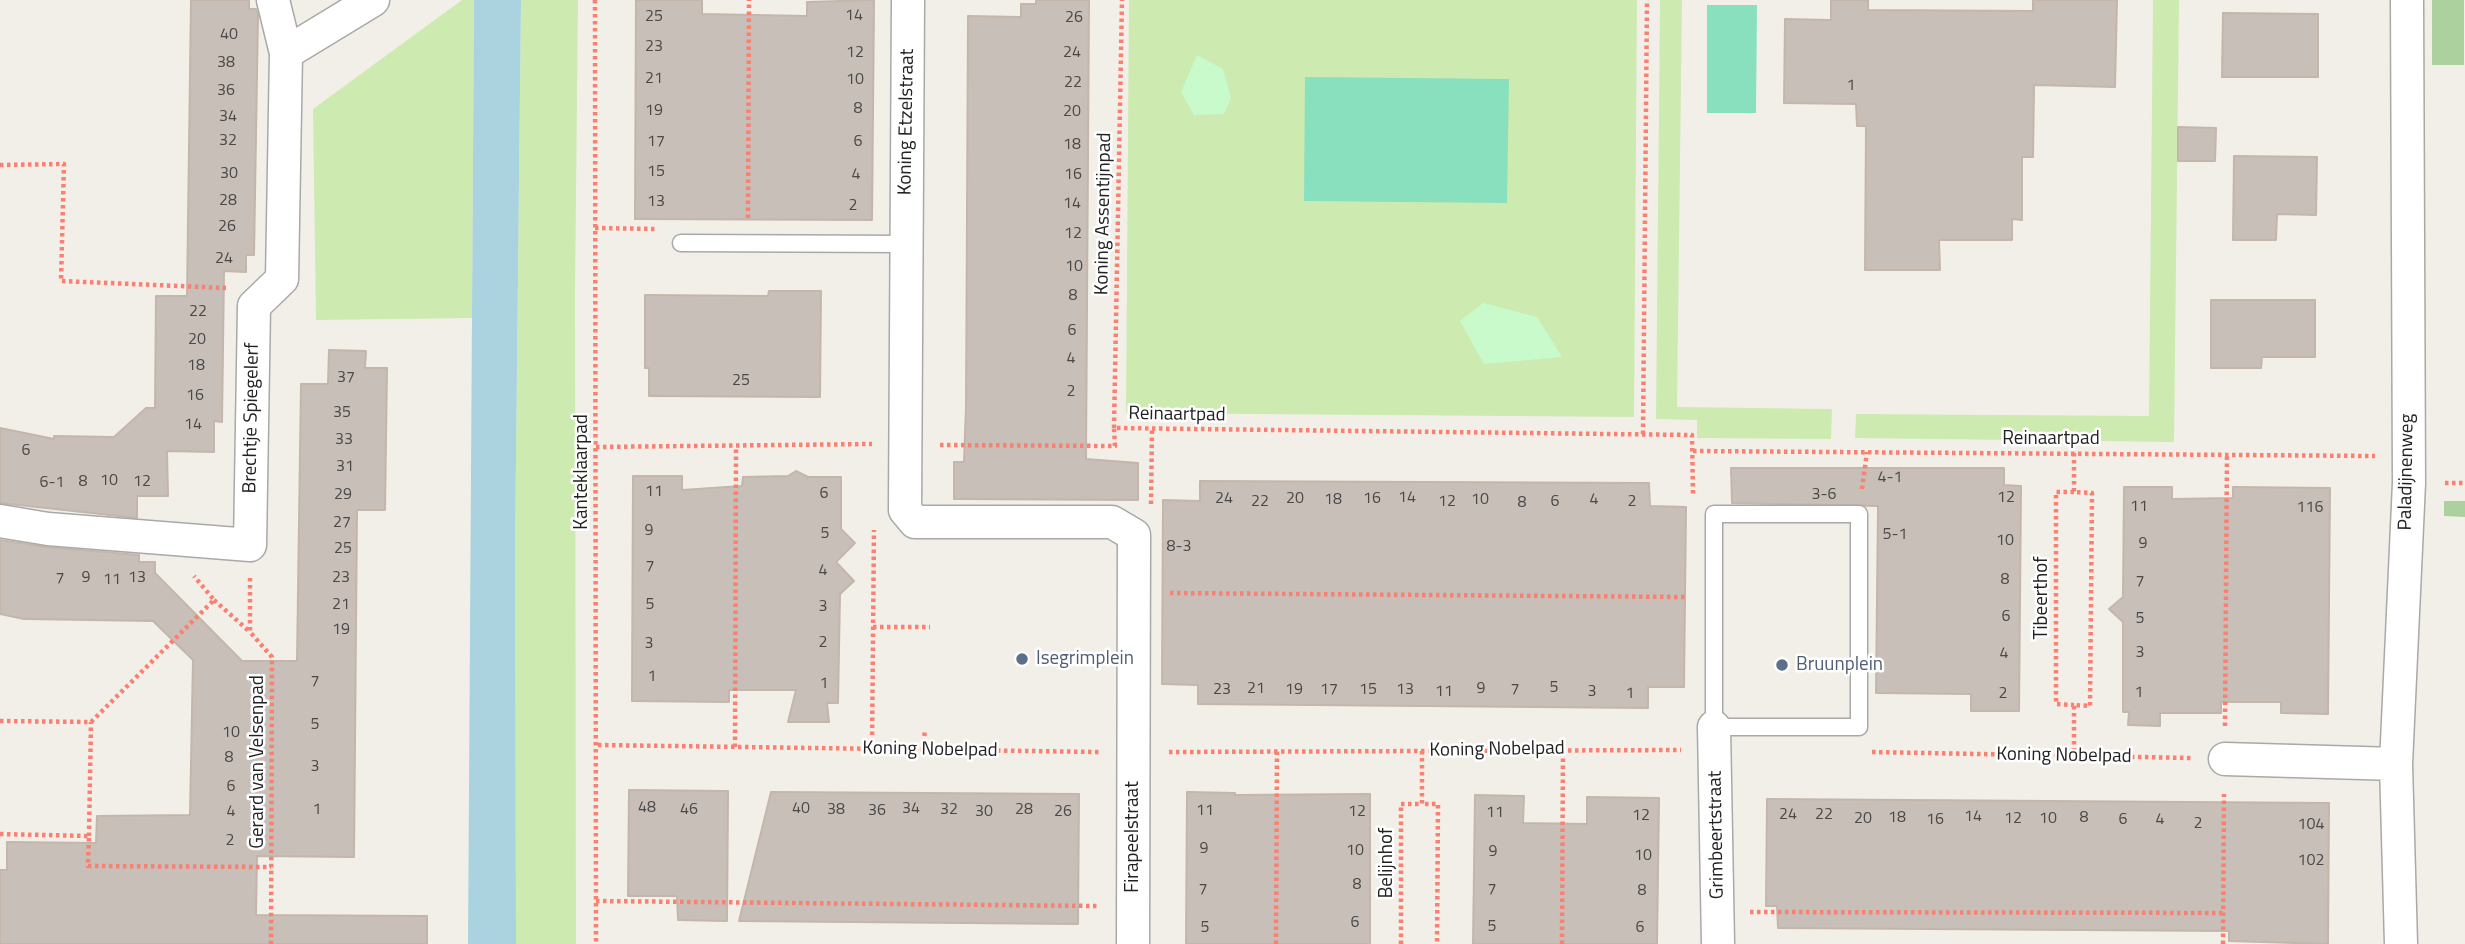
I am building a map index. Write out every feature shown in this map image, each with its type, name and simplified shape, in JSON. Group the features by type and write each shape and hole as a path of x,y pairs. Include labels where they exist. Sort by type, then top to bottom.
{"street":[{"name":"Brechtje Spiegelerf","path":"250,545 254,306 282,279 286,53 273,0"},
{"path":"286,53 373,0"},
{"name":"Koning Etzelstraat","path":"891,444 905,244 908,0"},
{"name":"Paladijnenweg","path":"2401,944 2396,764 2409,456 2407,0"},
{"path":"891,444 905,510 915,522 1112,522 1134,535 1133,741"},
{"path":"0,521 48,529 250,545"},
{"name":"Grimbeertstraat","path":"1715,738 1718,944"},
{"name":"Firapeelstraat","path":"1133,741 1133,944"},
{"path":"2225,759 2396,764"}],"lane":[{"path":"681,243 905,244"},
{"path":"1714,514 1859,514 1859,727 1715,738 1714,514"}],"path":[{"name":"Kanteklaarpad","path":"595,0 598,746 596,944"},
{"path":"748,243 749,0"},
{"name":"Koning Assentijnpad","path":"1114,428 1122,0"},
{"path":"1643,434 1647,0"},
{"path":"0,165 64,164 61,281 272,290"},
{"path":"595,228 678,230 681,243"},
{"name":"Reinaartpad","path":"596,447 891,444 1115,446 1114,428 1692,435"},
{"path":"1134,535 1153,499 1152,428"},
{"path":"875,457 891,444"},
{"path":"735,747 736,446"},
{"name":"Reinaartpad","path":"1693,451 2409,456"},
{"path":"1859,514 1867,452"},
{"path":"2074,453 2074,492 2092,493 2090,706 2074,705 2074,756"},
{"path":"2223,944 2227,455"},
{"name":"Tibeerthof","path":"2074,492 2056,492 2056,704 2074,705"},
{"path":"872,750 874,522"},
{"name":"Gerard van Velsenpad","path":"162,538 215,600 250,632 272,657 271,944"},
{"path":"250,545 250,632"},
{"path":"1134,593 1694,597"},
{"path":"0,721 90,722 215,600"},
{"path":"873,627 930,627"},
{"path":"90,722 88,866 271,867"},
{"path":"923,750 925,730"},
{"name":"Koning Nobelpad","path":"598,746 923,750 1133,741 1277,751 1563,750 1715,738"},
{"path":"1562,944 1563,750"},
{"path":"1276,944 1277,751"},
{"path":"1422,751 1422,804 1438,804 1437,944"},
{"name":"Koning Nobelpad","path":"1864,752 2225,759"},
{"name":"Belijnhof","path":"1401,944 1401,804 1422,804"},
{"path":"0,834 89,836"},
{"path":"596,901 1133,906"},
{"path":"1718,912 2223,913"}],"green space":[{"path":"462,0 474,0 472,318 316,320 313,109"},
{"path":"521,0 578,0 575,292 576,944 516,944 515,548"},
{"path":"1129,0 1637,0 1634,417 1126,413"},
{"path":"1660,0 1682,0 1677,407 1832,409 1831,439 1697,438 1697,420 1656,419"},
{"path":"2153,0 2179,0 2174,442 1855,438 1856,414 2149,416"},
{"path":"2432,0 2464,0 2464,65 2432,65"},
{"path":"1707,5 1757,5 1756,113 1707,113"},
{"path":"1197,55 1223,69 1231,98 1224,114 1194,115 1181,92"},
{"path":"1305,77 1509,79 1507,203 1304,201"},
{"path":"1483,303 1537,317 1562,357 1484,364 1460,321"},
{"path":"2444,501 2465,501 2465,517 2444,516"}],"water":[{"path":"474,0 521,0 515,548 516,944 468,944"}],"building":[{"path":"191,0 249,0 249,9 256,9 258,15 254,255 246,255 246,272 224,271 222,422 214,421 214,452 167,451 168,496 137,496 137,518 0,503 0,428 54,439 54,436 114,437 146,408 155,408 156,296 187,296"},
{"path":"636,0 702,0 702,14 807,16 807,2 874,0 872,220 635,219"},
{"path":"1036,0 1089,0 1086,459 1138,463 1138,500 954,499 954,462 964,462 966,407 968,16 1021,17 1021,4 1036,4"},
{"path":"1831,0 1868,0 1868,10 2033,11 2033,0 2117,0 2115,87 2034,85 2033,157 2022,157 2022,220 2012,219 2012,240 1939,240 1940,270 1865,270 1866,126 1857,126 1856,104 1784,103 1785,19 1831,20"},
{"path":"2223,13 2318,14 2318,77 2222,77"},
{"path":"2178,127 2216,128 2215,161 2178,161"},
{"path":"2234,156 2317,157 2316,215 2277,214 2276,240 2233,240"},
{"path":"769,291 821,291 820,397 649,396 649,368 645,368 645,295 768,296"},
{"path":"2211,300 2315,300 2315,357 2262,357 2261,368 2211,368"},
{"path":"329,350 366,351 365,368 387,368 385,510 357,510 354,857 257,856 256,915 427,916 427,944 0,944 0,870 7,870 7,842 96,843 97,816 190,815 193,660 153,621 24,619 0,614 0,540 139,555 139,562 155,562 155,573 242,661 297,661 301,384 328,384"},
{"path":"1731,468 2004,468 2004,485 2021,486 2019,711 1971,711 1971,694 1876,693 1878,506 1732,503"},
{"path":"796,471 808,477 841,477 841,529 855,543 836,562 854,581 840,594 838,703 827,703 829,722 788,722 796,690 729,690 729,702 632,701 633,476 682,476 682,490 742,486 743,477 788,476"},
{"path":"1200,481 1649,483 1650,506 1686,507 1684,687 1648,687 1648,708 1198,704 1198,685 1162,684 1163,500 1200,501"},
{"path":"2124,487 2172,487 2172,499 2233,498 2233,487 2330,488 2328,714 2281,713 2281,702 2221,702 2221,713 2160,713 2160,726 2128,725 2129,712 2123,712 2123,622 2109,609 2123,597"},
{"path":"629,790 728,791 727,921 678,920 677,896 628,896"},
{"path":"771,792 1079,794 1078,924 739,921"},
{"path":"1187,792 1235,795 1370,794 1370,944 1186,944"},
{"path":"1475,795 1524,796 1523,823 1587,824 1587,797 1659,798 1657,944 1473,944"},
{"path":"1767,799 2329,803 2328,944 2229,941 2229,931 1778,928 1777,906 1766,906"}],"place":[{"name":"Isegrimplein","path":"1022,659"},
{"name":"Bruunplein","path":"1782,665"}]}
